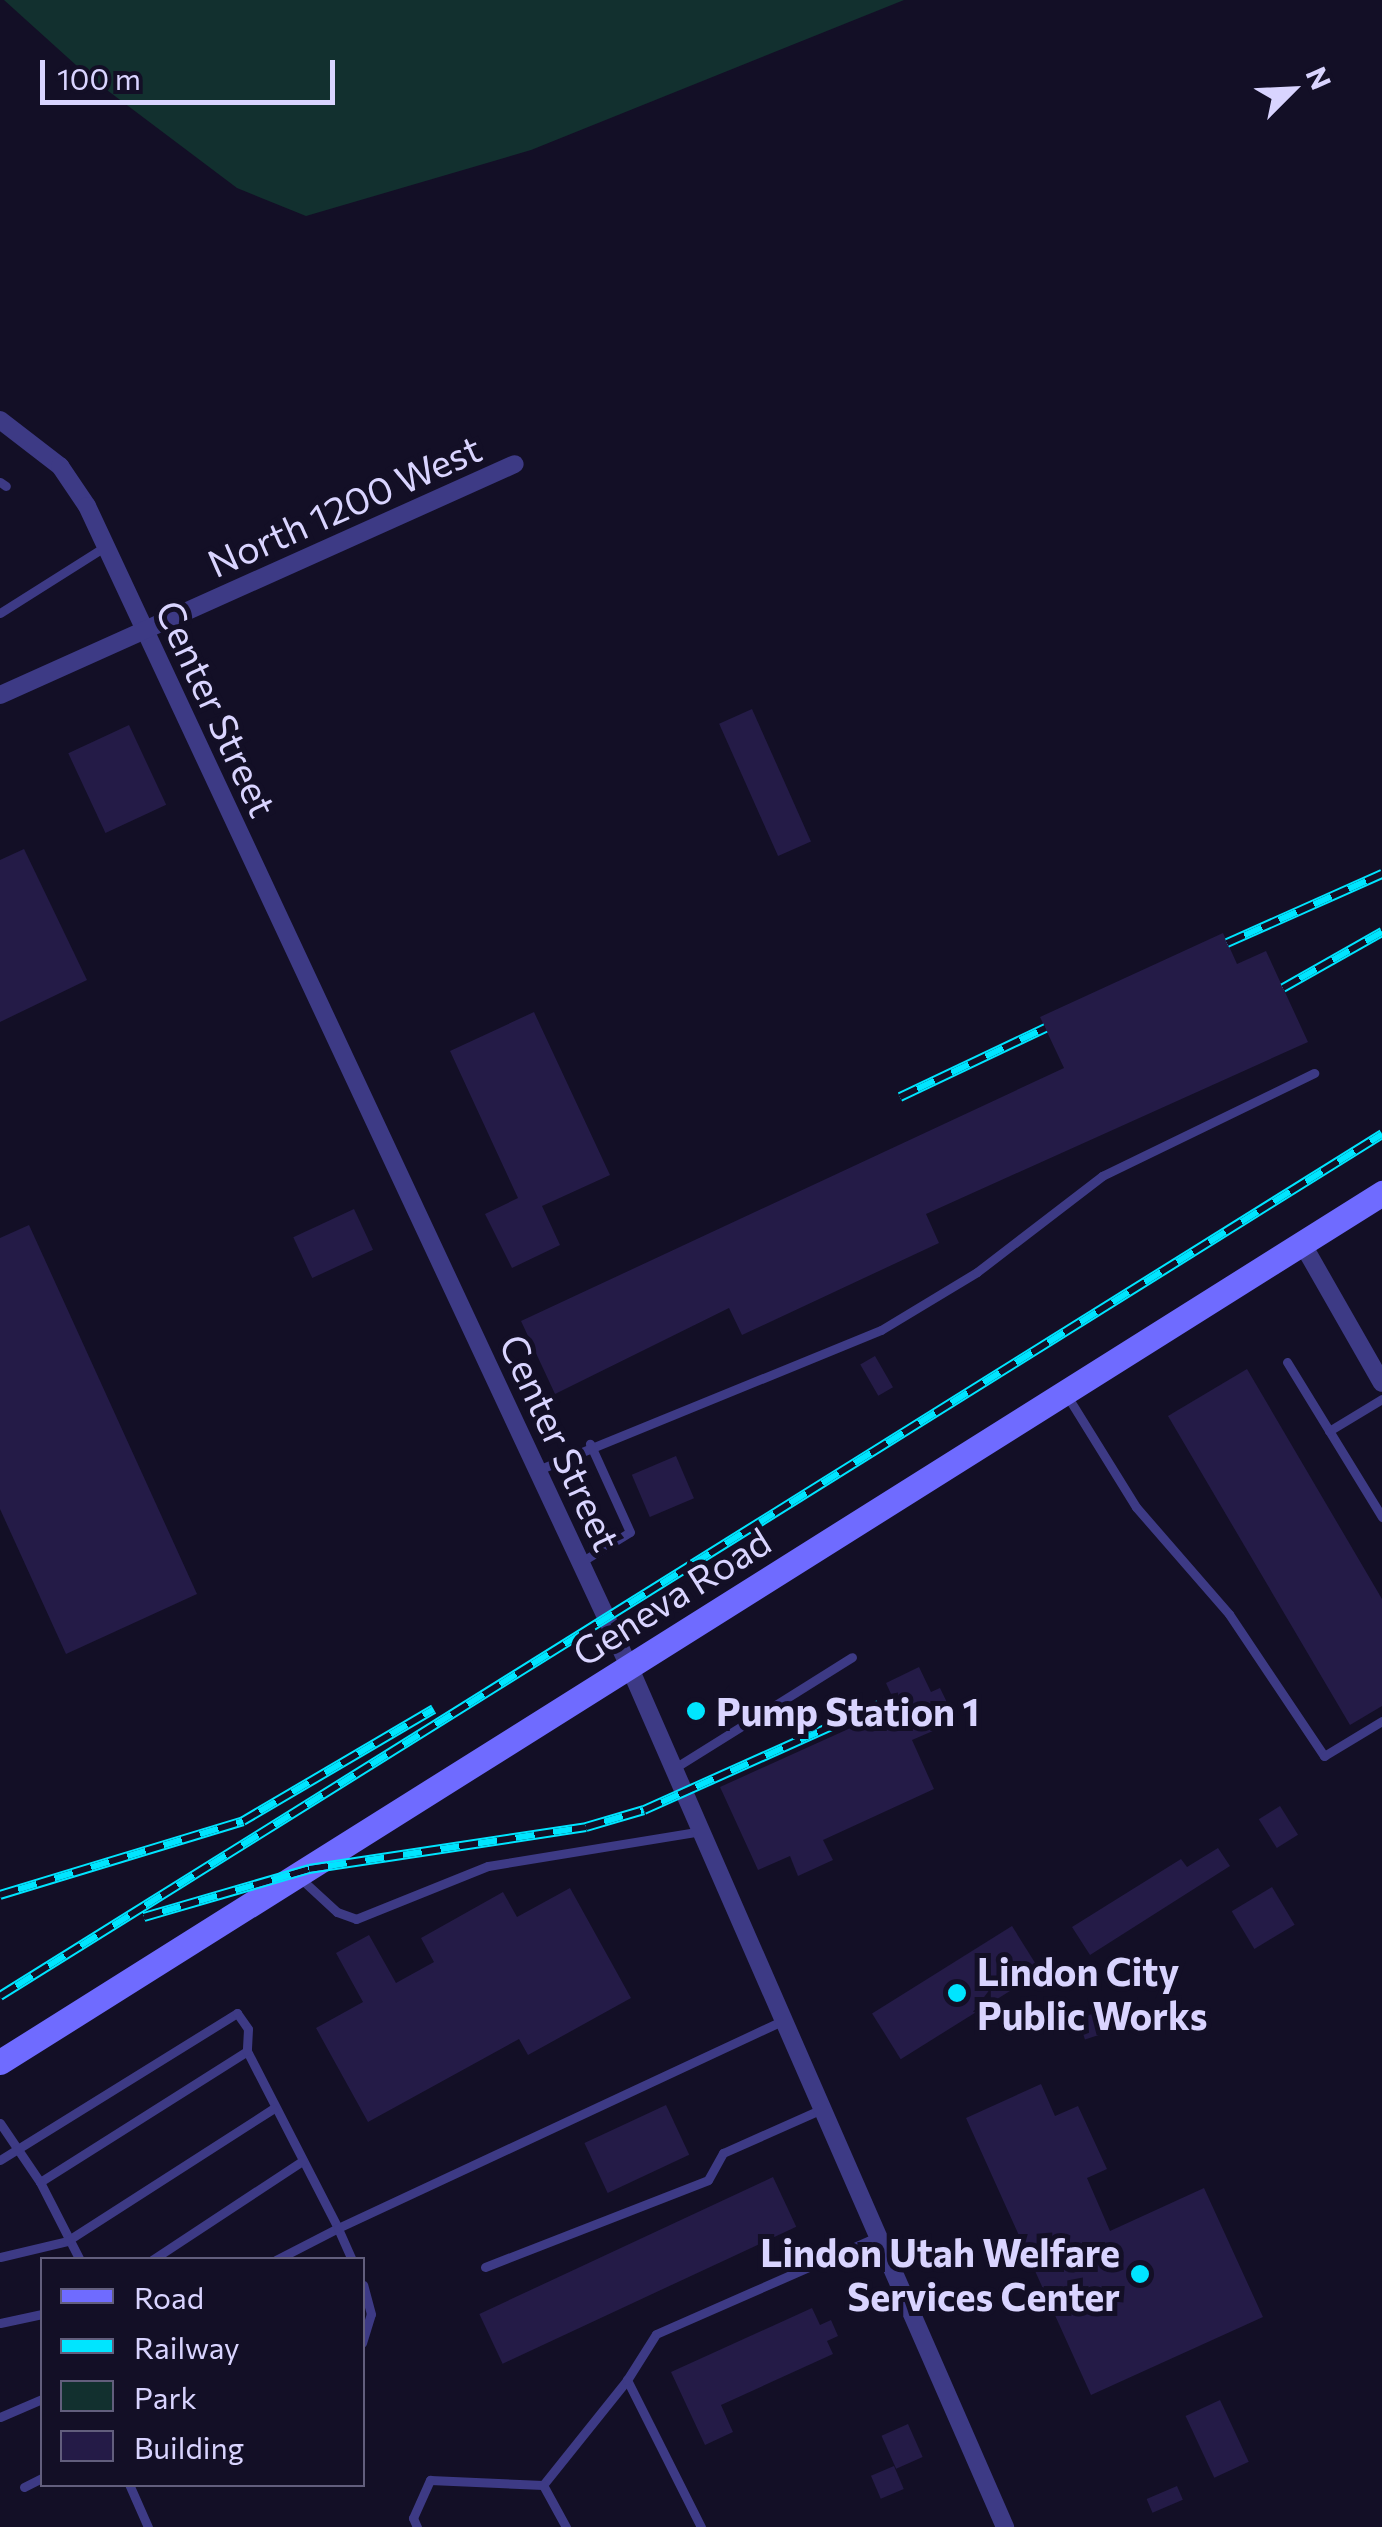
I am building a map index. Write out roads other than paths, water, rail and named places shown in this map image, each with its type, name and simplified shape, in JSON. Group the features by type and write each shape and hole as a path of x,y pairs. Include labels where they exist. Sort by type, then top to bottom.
{"main road":[{"name":"Geneva Road","path":"0,2062 1382,1193"}],"street":[{"name":"Center Street","path":"0,420 60,466 106,546 629,1666 1006,2527"},
{"name":"North 1200 West","path":"0,696 515,464"},
{"path":"1302,1242 1382,1384"}],"lane":[{"path":"0,612 106,546"},
{"path":"538,1470 590,1444 881,1330 977,1272 1102,1176 1314,1073"},
{"path":"1287,1362 1382,1517"},
{"path":"1064,1392 1136,1507 1228,1614 1324,1756 1382,1721"},
{"path":"1329,1431 1382,1398"},
{"path":"580,1562 630,1532 590,1444"},
{"path":"674,1769 852,1657"},
{"path":"298,1876 337,1912 356,1919 488,1866 701,1831"},
{"path":"0,2160 237,2013 248,2030 247,2052 273,2108 351,2257"},
{"path":"282,2257 784,2020"},
{"path":"40,2182 247,2052"},
{"path":"0,2257 67,2242 273,2108"},
{"path":"485,2267 708,2180 723,2153 824,2108"},
{"path":"0,2123 20,2147 78,2257"},
{"path":"157,2257 302,2161"},
{"path":"544,2485 627,2380 656,2334 880,2236"},
{"path":"365,2292 371,2314 365,2333"},
{"path":"0,2323 40,2314"},
{"path":"627,2380 701,2527"},
{"path":"0,2418 40,2400"},
{"path":"24,2486 40,2479"},
{"path":"418,2527 413,2518 430,2480 544,2485"},
{"path":"544,2485 566,2527"},
{"path":"130,2487 148,2527"}],"railway":[{"path":"1227,943 1382,874"},
{"path":"1283,988 1382,932"},
{"path":"900,1097 1045,1028"},
{"path":"0,1996 1382,1134"},
{"path":"144,1917 309,1869 586,1827 644,1810 879,1705"},
{"path":"0,1895 243,1821 434,1709"}],"place":[{"name":"Pump Station 1","path":"696,1711"},
{"name":"Lindon City Public Works","path":"957,1993"},
{"name":"Lindon Utah Welfare Services Center","path":"1140,2274"}]}
